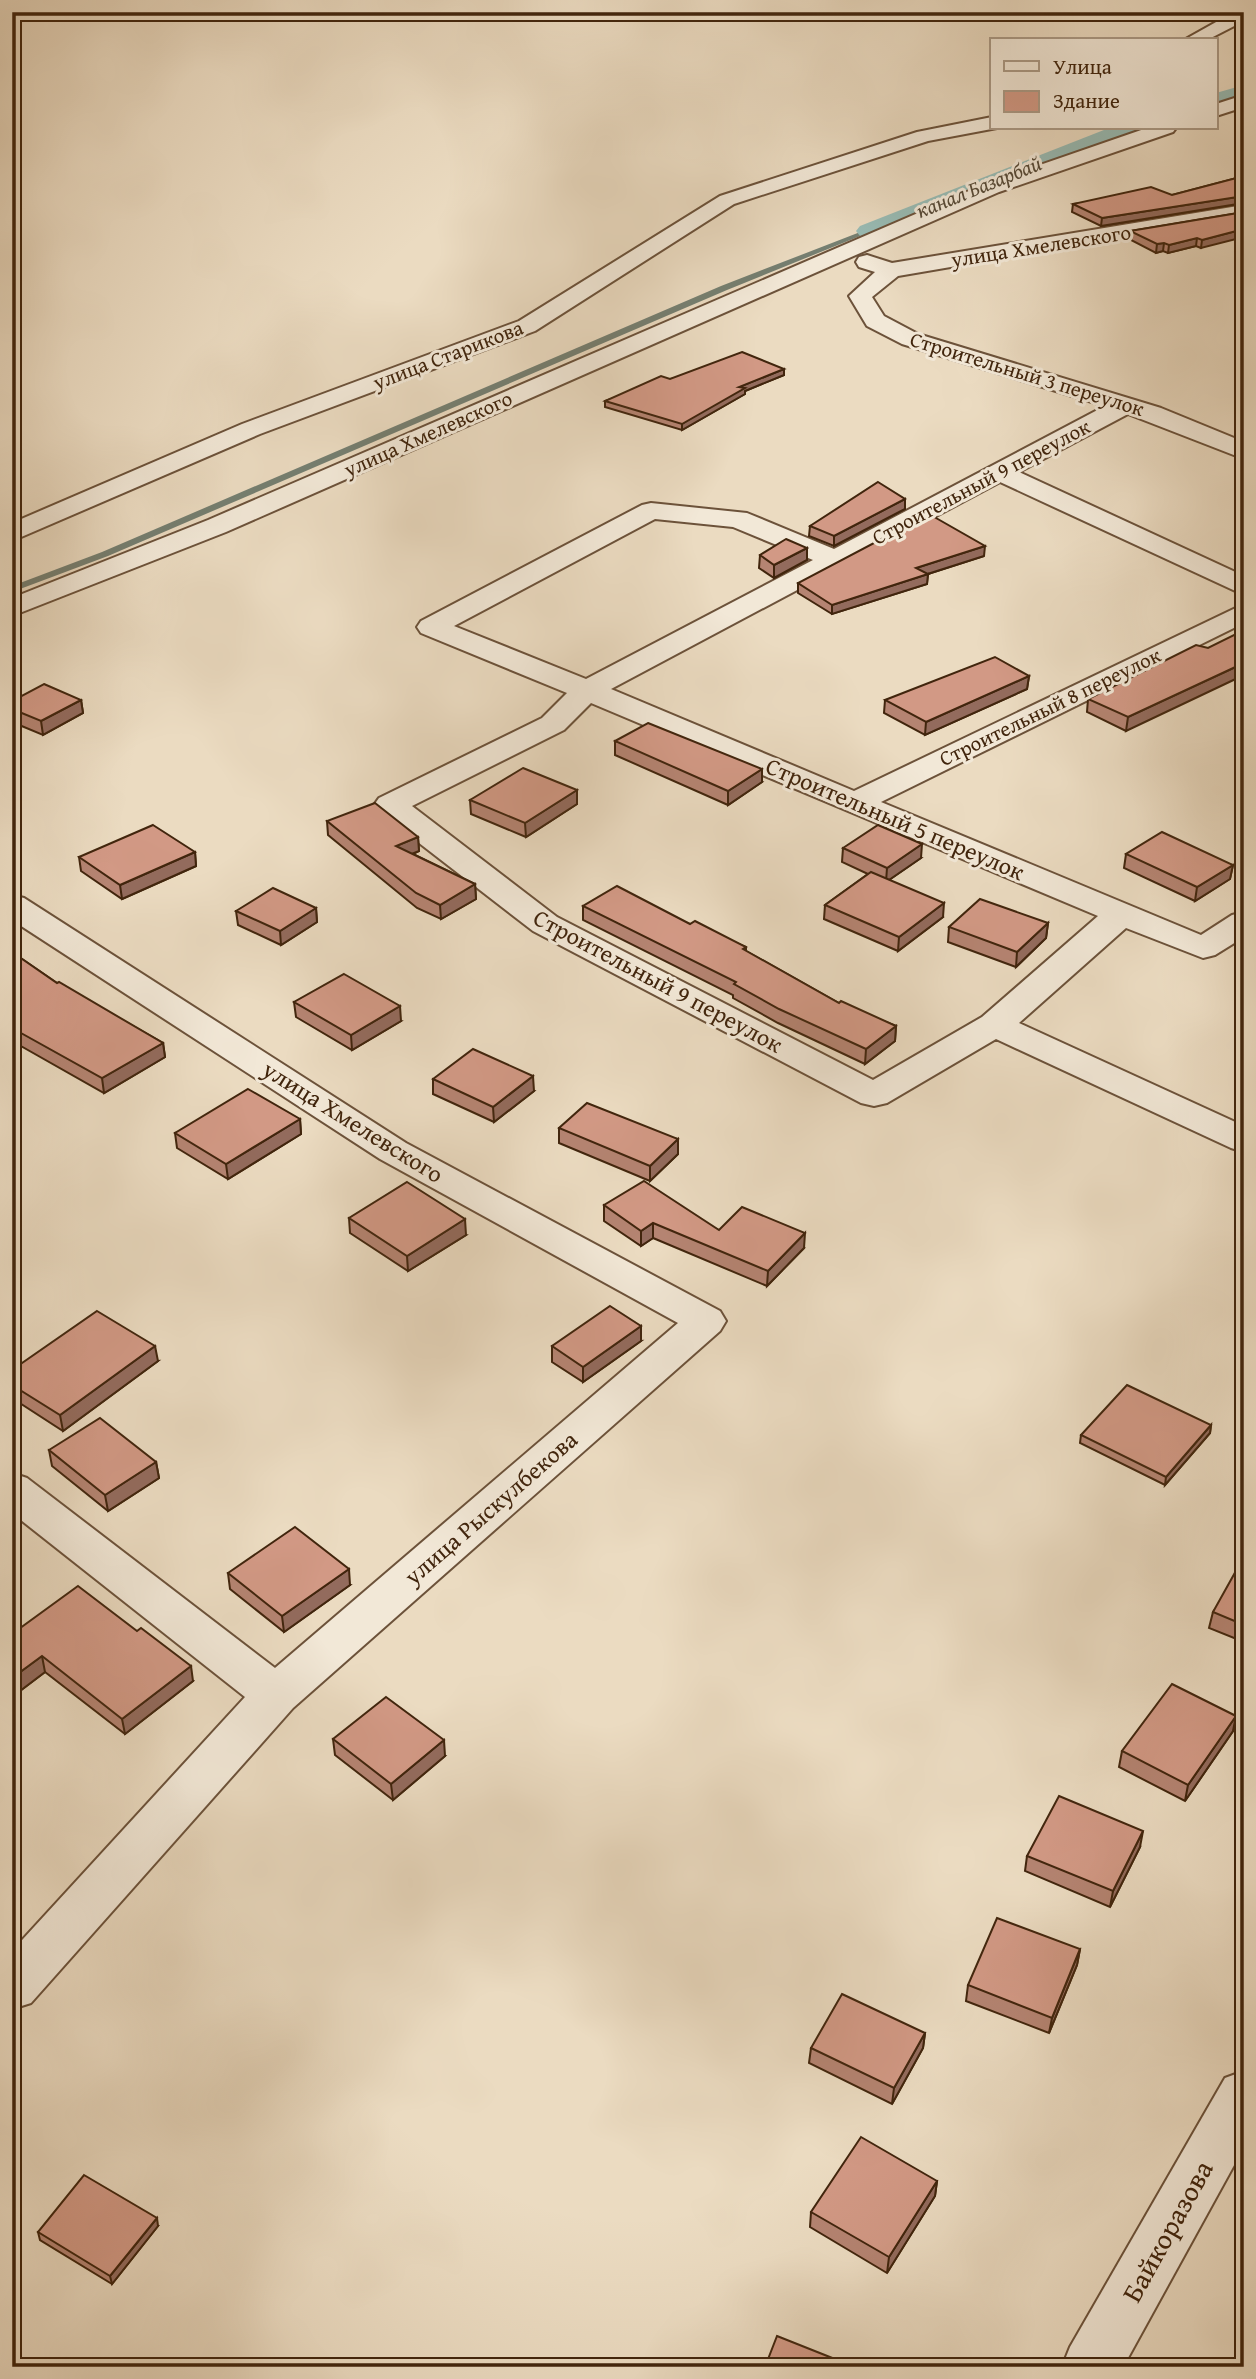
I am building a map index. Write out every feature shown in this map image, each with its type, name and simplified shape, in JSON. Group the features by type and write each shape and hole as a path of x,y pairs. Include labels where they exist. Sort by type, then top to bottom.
{"street":[{"path":"1197,38 1244,14"},
{"path":"1218,109 1244,101"},
{"name":"улица Старикова","path":"12,533 251,429 527,326 727,200 924,136 990,123"},
{"path":"1100,130 1133,139"},
{"name":"улица Хмелевского","path":"12,608 217,526 992,188 1160,130"},
{"name":"улица Хмелевского","path":"841,253 891,270 1244,211"},
{"name":"Строительный 3 переулок","path":"891,270 860,296 875,321 910,339 1126,405 1244,451"},
{"name":"Строительный 9 переулок","path":"1121,914 995,1025 874,1095 545,924 390,805 554,724 587,690 1126,405"},
{"path":"999,472 1244,587"},
{"path":"587,690 431,627 651,511 738,519 835,559"},
{"name":"Строительный 8 переулок","path":"856,802 1244,612"},
{"name":"Строительный 5 переулок","path":"587,690 1203,948 1244,922"},
{"name":"улица Хмелевского","path":"12,905 393,1151 706,1321"},
{"path":"995,1025 1244,1140"},
{"name":"улица Рыскулбекова","path":"12,1987 276,1695 706,1321"},
{"path":"12,1489 276,1695"},
{"name":"Байкоразова","path":"1091,2367 1244,2095"}],"building":[{"path":"1244,176 1244,196 1102,218 1073,204 1151,187 1172,195"},
{"path":"1244,212 1244,229 1202,240 1197,238 1169,245 1157,244 1130,231"},
{"path":"742,352 784,369 739,387 745,388 682,424 605,401 661,376 670,379"},
{"path":"878,482 905,499 834,536 810,526"},
{"path":"929,514 985,546 916,568 928,574 832,605 798,583"},
{"path":"786,539 807,548 774,565 760,555"},
{"path":"1244,630 1244,663 1128,717 1088,699 1196,645 1208,648"},
{"path":"995,657 1029,676 926,722 885,700"},
{"path":"44,684 81,700 41,721 12,709 12,701"},
{"path":"648,723 762,769 728,791 615,741"},
{"path":"523,768 577,790 525,823 470,800"},
{"path":"375,803 418,837 396,846 475,884 440,905 416,893 327,821"},
{"path":"153,825 195,852 120,885 79,857"},
{"path":"878,825 922,844 887,868 843,848"},
{"path":"1162,832 1233,865 1197,887 1126,854"},
{"path":"871,872 944,903 899,937 825,905"},
{"path":"617,886 690,924 695,921 746,947 743,949 839,1003 841,1001 896,1026 866,1049 779,1009 734,984 736,982 583,906"},
{"path":"273,888 316,908 280,931 236,911"},
{"path":"980,899 1048,923 1017,952 949,927"},
{"path":"12,952 57,983 163,1043 102,1078 12,1028"},
{"path":"344,974 400,1006 351,1035 294,1002"},
{"path":"473,1049 533,1076 493,1107 433,1079"},
{"path":"248,1089 300,1119 226,1164 175,1133"},
{"path":"587,1103 678,1139 650,1166 559,1128"},
{"path":"644,1181 719,1230 742,1207 805,1233 768,1271 653,1223 641,1231 604,1205"},
{"path":"407,1182 465,1219 407,1256 349,1218"},
{"path":"610,1306 641,1326 583,1367 552,1346"},
{"path":"97,1311 155,1346 60,1415 12,1385 12,1370"},
{"path":"1127,1385 1211,1425 1166,1477 1081,1435"},
{"path":"100,1418 156,1462 105,1495 49,1450"},
{"path":"295,1527 349,1569 282,1616 228,1573"},
{"path":"1237,1569 1244,1571 1244,1625 1213,1612"},
{"path":"78,1586 137,1631 141,1628 191,1666 122,1719 42,1656 12,1678 12,1634"},
{"path":"1172,1684 1236,1716 1188,1785 1122,1751"},
{"path":"386,1697 444,1740 391,1784 333,1739"},
{"path":"1059,1796 1143,1831 1113,1891 1027,1856"},
{"path":"997,1918 1080,1949 1052,2018 968,1985"},
{"path":"842,1994 925,2033 894,2088 811,2048"},
{"path":"861,2137 937,2181 889,2257 811,2212"},
{"path":"84,2175 157,2218 110,2276 38,2232"},
{"path":"777,2336 855,2367 765,2367"}],"waterway":[{"name":"канал Базарбай","path":"1218,99 1244,91"},
{"name":"канал Базарбай","path":"868,231 1123,130"},
{"path":"12,589 105,554 724,288 868,231"}]}
